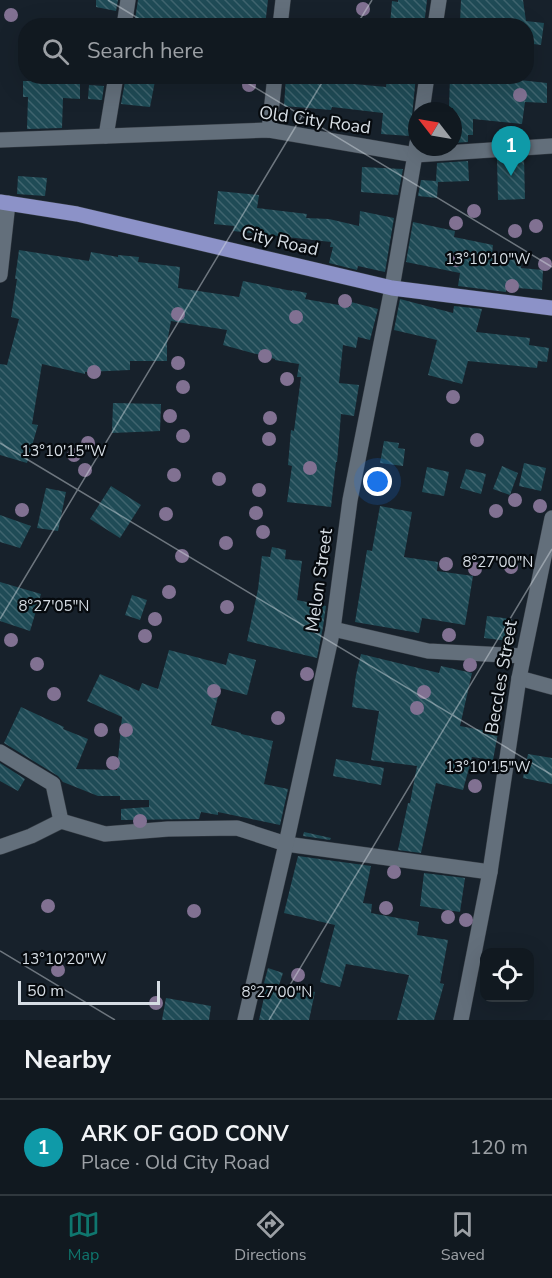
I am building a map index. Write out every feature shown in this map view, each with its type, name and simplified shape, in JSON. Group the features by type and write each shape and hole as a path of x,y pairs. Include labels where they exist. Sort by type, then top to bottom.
{"main road":[{"name":"City Road","path":"4,202 77,214 392,288 552,308"}],"street":[{"path":"125,18 128,0"},
{"path":"281,18 283,0"},
{"path":"436,18 439,0"},
{"path":"106,136 115,84"},
{"path":"269,130 274,84"},
{"path":"423,102 426,84"},
{"name":"Old City Road","path":"0,140 269,130 408,148"},
{"name":"Old City Road","path":"462,148 552,146"},
{"name":"Melon Street","path":"245,1020 333,629 350,500 392,288 415,156"},
{"path":"0,275 4,202"},
{"name":"Beccles Street","path":"461,1020 490,872 519,678 550,538 552,518"},
{"path":"333,629 428,651 524,656"},
{"path":"519,678 552,687"},
{"path":"0,752 53,784 61,821"},
{"path":"0,847 31,836 61,821 105,834 168,829 237,828 286,844 490,872"}],"building":[{"path":"96,0 118,0 116,11 96,7"},
{"path":"138,0 268,0 266,18 135,18"},
{"path":"398,0 427,0 425,18 391,18 392,1 398,2"},
{"path":"461,0 523,0 526,18 460,18"},
{"path":"534,22 544,23 541,45 534,44"},
{"path":"547,83 547,103 525,102 522,124 473,119 473,135 468,135 468,142 462,142 462,102 449,102 450,84"},
{"path":"23,84 80,84 80,99 63,98 62,128 27,129 28,97 23,97"},
{"path":"125,84 154,84 150,107 121,104"},
{"path":"285,84 355,84 386,87 386,84 415,84 413,102 408,102 408,136 381,134 383,113 332,107 331,110 284,106"},
{"path":"89,85 104,86 102,100 88,99"},
{"path":"524,158 525,199 498,200 497,159"},
{"path":"468,161 469,181 438,182 437,198 418,196 421,180 436,181 437,163"},
{"path":"362,167 403,169 398,195 361,192"},
{"path":"18,176 47,178 45,196 17,194"},
{"path":"218,191 259,195 257,208 307,214 306,218 329,219 359,226 360,211 394,218 385,272 358,266 357,270 329,263 333,247 330,247 331,242 233,231 234,226 214,224"},
{"path":"413,222 455,231 454,237 493,245 492,254 522,257 521,268 543,270 542,290 506,287 506,292 458,286 460,273 406,262"},
{"path":"19,250 89,261 91,252 118,257 118,255 139,257 138,262 180,267 178,288 239,297 243,281 307,293 305,299 350,307 351,302 378,309 370,340 358,337 356,348 343,345 339,383 359,385 354,416 341,414 331,507 287,502 292,466 288,465 291,430 294,431 301,377 297,377 299,364 275,360 223,345 227,330 171,321 167,361 130,361 130,370 85,372 85,374 42,364 32,424 38,425 27,463 0,455 0,364 7,365 19,319 11,317"},
{"path":"400,299 453,313 454,306 482,309 476,332 530,338 529,345 549,348 547,362 538,361 537,368 468,361 462,384 428,375 437,340 394,330"},
{"path":"113,403 161,404 160,431 112,433"},
{"path":"384,441 399,443 398,448 405,449 403,466 380,463"},
{"path":"524,463 546,468 541,491 519,486"},
{"path":"502,466 518,473 510,495 493,489"},
{"path":"427,467 449,472 444,496 422,492"},
{"path":"466,469 486,474 481,494 460,488"},
{"path":"111,486 141,505 120,538 90,519"},
{"path":"46,488 66,492 58,531 37,528"},
{"path":"380,506 412,512 404,557 438,562 437,571 473,576 465,625 422,618 419,633 355,622 367,550 372,551"},
{"path":"0,515 31,526 20,548 0,542"},
{"path":"272,547 286,550 285,559 302,561 297,600 326,606 317,658 247,641 262,556 270,557"},
{"path":"0,582 41,594 30,631 0,621"},
{"path":"132,595 147,600 140,620 125,615"},
{"path":"487,616 512,619 509,641 484,638"},
{"path":"169,650 226,665 229,653 256,660 247,695 220,688 211,725 273,741 264,784 288,789 280,825 218,812 218,815 201,812 199,819 121,820 121,809 149,807 149,800 120,800 120,796 98,796 63,782 58,776 4,743 21,707 88,739 76,769 117,770 122,717 87,701 100,674 139,691 142,683 158,689"},
{"path":"361,654 439,673 441,666 472,673 460,726 498,733 493,760 472,757 463,790 436,783 421,853 398,850 417,766 371,760 379,711 352,707"},
{"path":"528,754 552,758 552,784 523,778"},
{"path":"336,759 384,768 381,785 333,776"},
{"path":"0,763 25,779 18,791 0,781"},
{"path":"304,832 331,838 330,840 303,836"},
{"path":"298,856 371,866 363,903 372,904 371,913 419,922 417,935 448,940 440,983 444,984 434,1020 397,1020 409,975 346,964 340,987 320,982 335,925 284,913"},
{"path":"424,873 465,878 460,912 420,906"},
{"path":"268,968 283,973 279,985 315,992 309,1020 259,1020"},
{"path":"166,998 211,1006 209,1020 162,1020"}],"place":[{"name":"ARK OF GOD CONV","path":"511,176"}]}
